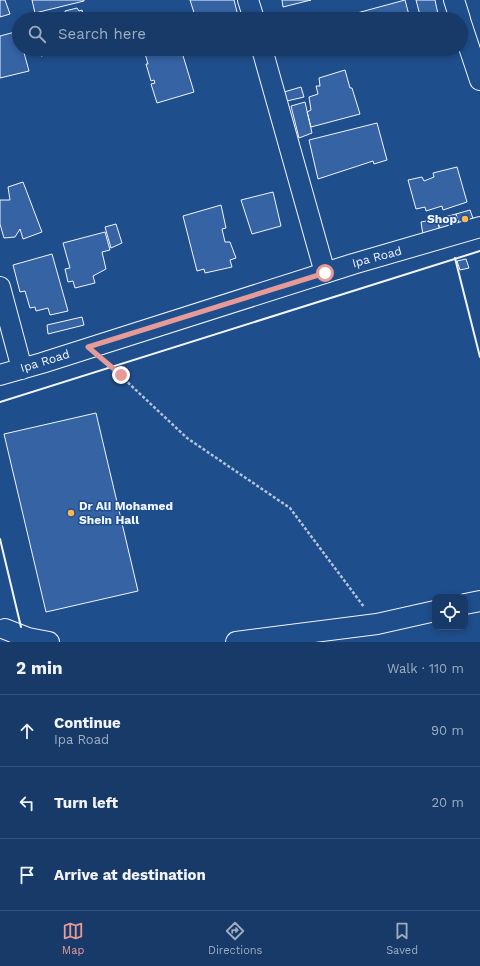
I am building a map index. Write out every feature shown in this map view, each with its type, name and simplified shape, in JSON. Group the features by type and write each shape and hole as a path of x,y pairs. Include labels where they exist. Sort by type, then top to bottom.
{"street":[{"path":"248,0 252,12"},
{"path":"454,0 458,12"},
{"path":"468,44 480,80"},
{"path":"264,56 325,273"},
{"name":"Ipa Road","path":"0,375 325,273 480,227"},
{"path":"0,287 22,369"},
{"path":"468,603 480,601"},
{"path":"236,642 377,624 432,612"},
{"path":"4,631 49,642"}],"path":[{"path":"88,347 121,375 187,438 290,508 377,624"}],"building":[{"path":"0,0 5,0 10,14 0,17"},
{"path":"32,0 84,0 39,12 35,12"},
{"path":"190,0 234,0 237,12 194,12"},
{"path":"282,0 311,0 283,7"},
{"path":"405,0 408,12 361,12"},
{"path":"416,0 435,0 438,12 419,12"},
{"path":"77,8 79,11 82,10 82,12 65,12"},
{"path":"12,33 12,56 25,56 29,71 0,78 0,36"},
{"path":"146,56 183,56 194,92 157,103 151,84 155,83 154,80 151,81 146,64 148,64"},
{"path":"345,70 360,114 311,127 307,112 311,110 309,97 318,94 316,86 320,86 319,78"},
{"path":"301,87 304,97 287,101 284,92"},
{"path":"305,102 312,133 299,138 291,106"},
{"path":"377,123 387,160 374,164 373,161 318,179 309,140"},
{"path":"457,167 467,202 443,210 442,206 426,211 425,207 416,209 408,180 422,177 424,181 434,177 433,173"},
{"path":"23,182 42,232 23,239 20,229 15,237 4,238 0,224 0,200 10,200 8,187"},
{"path":"273,192 281,226 252,234 241,200"},
{"path":"221,205 226,228 222,229 225,242 230,242 236,258 230,260 232,267 205,273 204,269 197,271 183,216"},
{"name":"Shop","path":"470,210 475,224 460,228 456,214"},
{"path":"456,214 460,228 441,232 437,219"},
{"name":"Shop","path":"437,219 440,232 423,235 421,222"},
{"path":"116,224 122,243 111,248 105,227"},
{"path":"105,232 110,250 102,252 106,269 93,276 95,283 75,288 73,281 68,282 65,269 70,268 63,243"},
{"path":"52,254 68,311 50,315 48,308 36,311 35,307 30,308 25,291 20,292 13,265"},
{"path":"466,259 469,268 460,270 457,261"},
{"path":"82,317 84,325 48,334 47,325"},
{"name":"Dr Ali Mohamed Shein Hall","path":"96,413 138,591 46,612 4,434"}],"wall":[{"path":"0,402 480,251"},
{"path":"455,258 480,357"},
{"path":"0,539 21,627"}],"place":[{"name":"Shop","path":"465,219"},
{"name":"Dr Ali Mohamed Shein Hall","path":"71,513"}],"route":[{"path":"121,375 88,347 325,273"}]}
